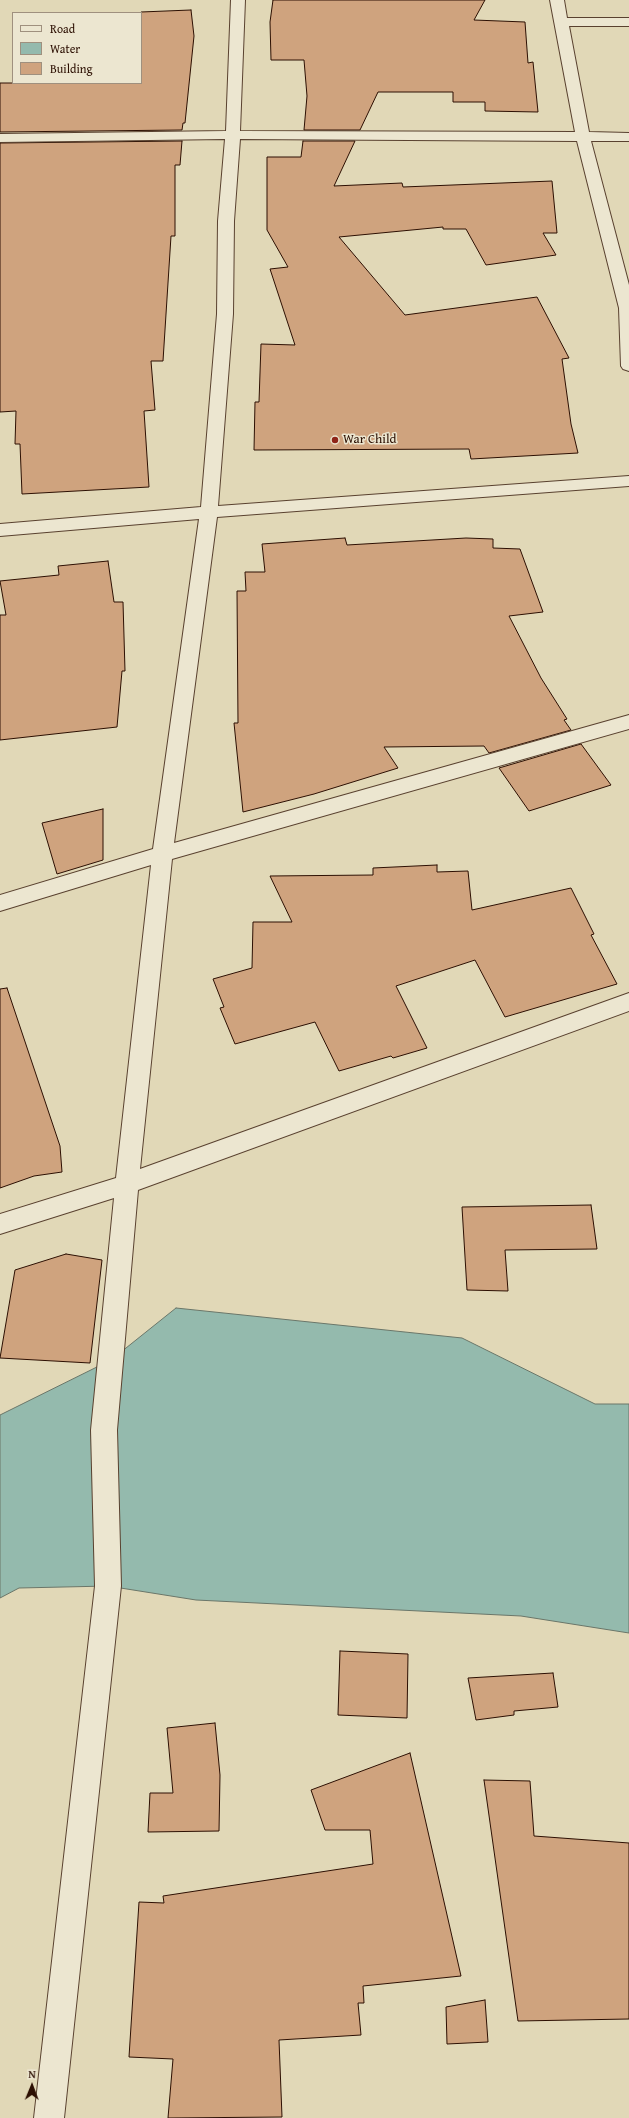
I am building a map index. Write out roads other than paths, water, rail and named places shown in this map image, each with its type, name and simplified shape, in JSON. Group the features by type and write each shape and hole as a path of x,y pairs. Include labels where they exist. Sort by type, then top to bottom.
{"street":[{"path":"49,2118 108,1586 104,1430 127,1184 162,854 209,512 225,314 226,221 232,135 238,0"},
{"path":"557,0 583,138 628,308 629,366"},
{"path":"561,22 629,22"},
{"path":"0,138 232,135 583,138 629,137"},
{"path":"0,530 209,512 629,481"},
{"path":"0,902 162,854 629,722"},
{"path":"0,1224 127,1184 629,1002"}],"water":[{"path":"176,1308 462,1338 595,1404 629,1404 629,1633 521,1616 196,1600 108,1586 19,1588 0,1598 0,1415 111,1360"}],"place":[{"name":"War Child","path":"335,440"}]}
